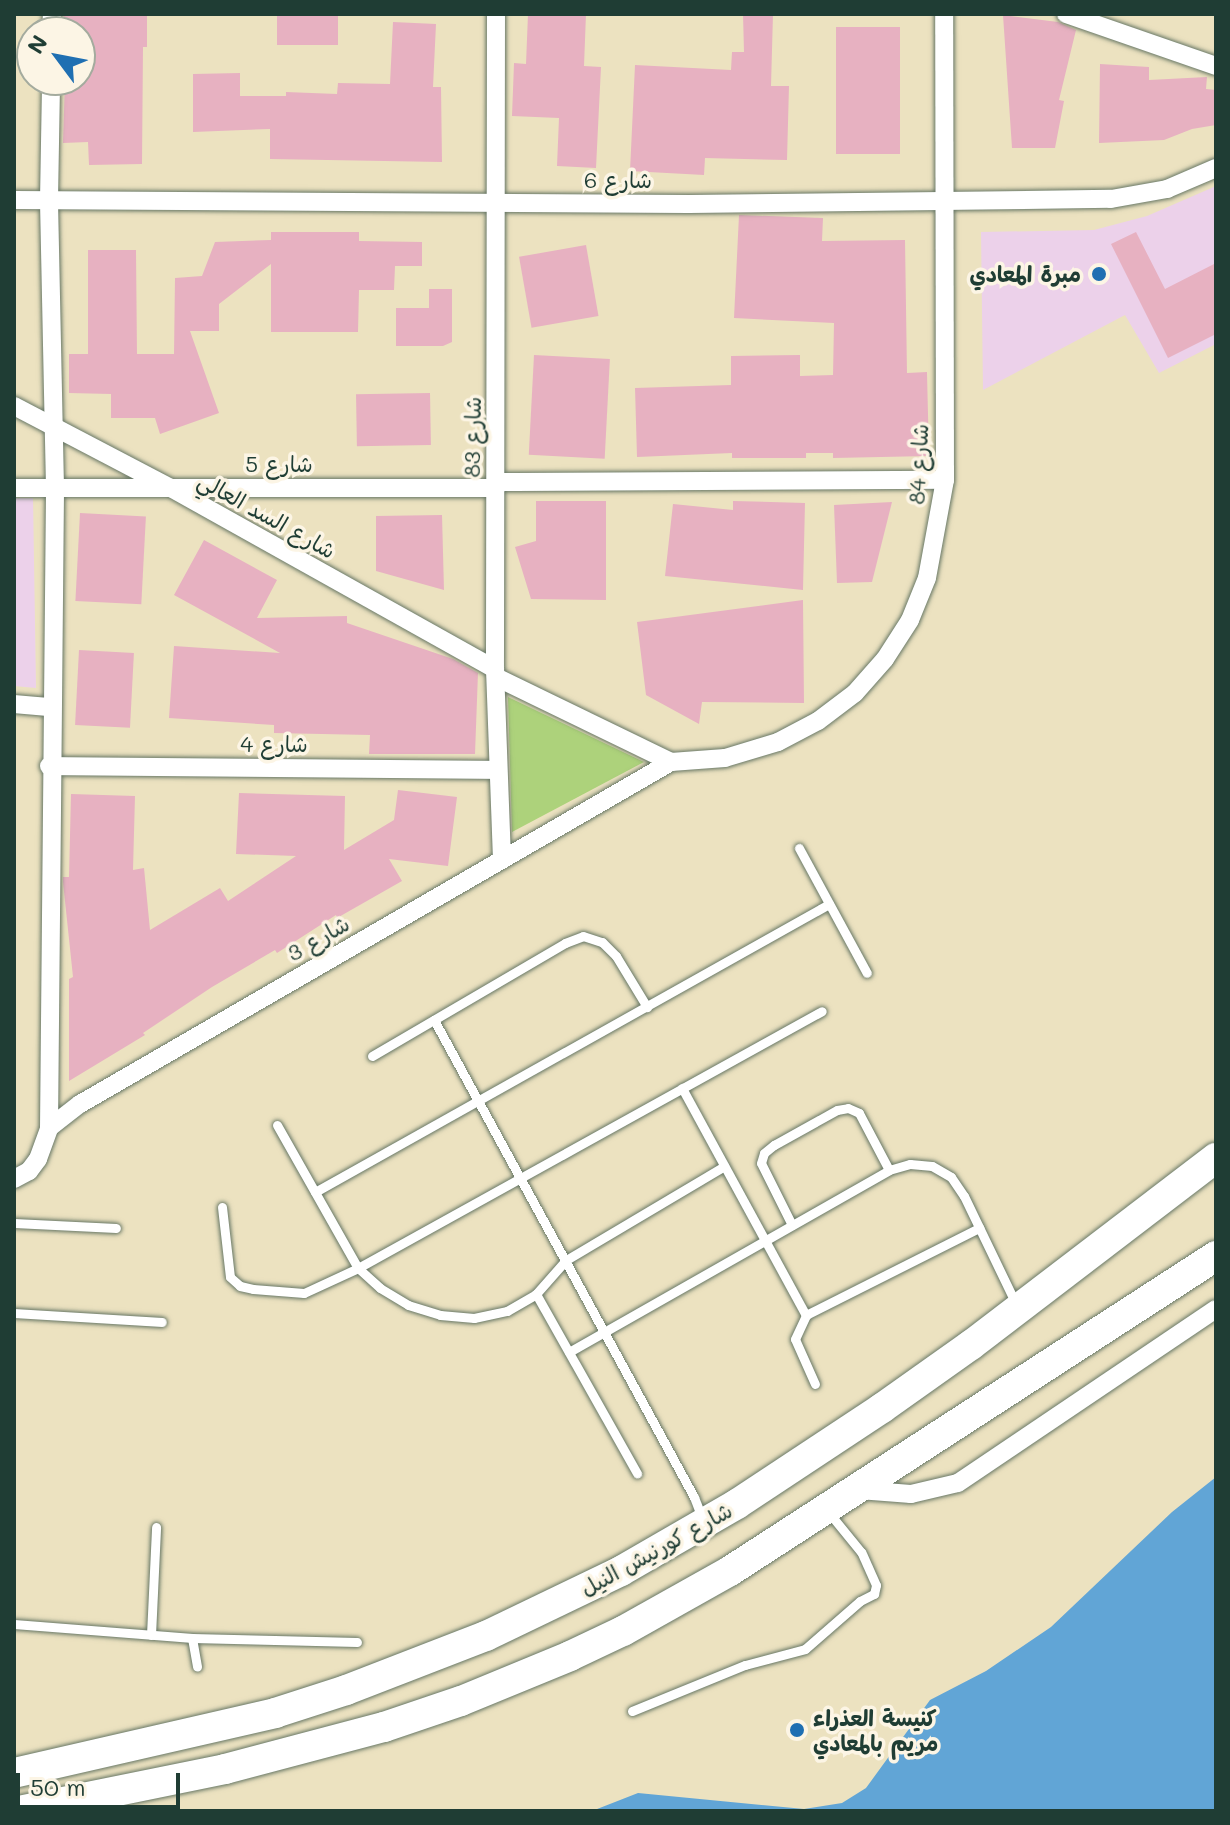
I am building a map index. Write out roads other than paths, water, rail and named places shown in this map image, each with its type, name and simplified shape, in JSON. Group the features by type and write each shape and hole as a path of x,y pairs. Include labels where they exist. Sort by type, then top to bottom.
{"highway":[{"name":"شارع كورنيش النيل","path":"14,1773 275,1713 431,1659 555,1605 704,1524 882,1408 1019,1309 1216,1158"},
{"path":"19,1811 265,1759 461,1701 623,1631 730,1571 859,1490 1216,1256"}],"street":[{"name":"شارع 83","path":"496,14 495,673 502,860"},
{"name":"شارع 84","path":"671,762 725,758 778,742 818,721 855,693 885,659 910,620 927,578 945,480 944,14"},
{"path":"1066,14 1216,66"},
{"path":"49,1128 49,766 55,488 49,200 51,96"},
{"name":"شارع 6","path":"14,200 944,203 1111,199 1167,189 1216,168"},
{"name":"شارع السد العالي","path":"14,406 171,488 495,673 671,762"},
{"name":"شارع 5","path":"14,488 945,480"},
{"path":"14,704 51,707"},
{"name":"شارع 3","path":"14,1179 29,1171 38,1159 49,1128 80,1104 671,762"},
{"name":"شارع 4","path":"49,766 498,770"},
{"path":"859,1490 911,1494 958,1483 1216,1309"}],"lane":[{"path":"799,848 867,973"},
{"path":"315,1192 829,904"},
{"path":"372,1056 565,943 583,936 602,942 616,956 647,1007"},
{"path":"222,1207 230,1277 240,1286 304,1293 358,1268 822,1011"},
{"path":"434,1020 694,1497 704,1524"},
{"path":"682,1088 806,1315"},
{"path":"792,1225 761,1163 764,1153 774,1145 837,1110 848,1108 859,1113 889,1170"},
{"path":"277,1125 358,1268 380,1288 408,1305 440,1315 474,1318 496,1313 536,1294 566,1260 724,1166"},
{"path":"569,1352 889,1170 910,1164 932,1166 951,1177 1019,1309"},
{"path":"14,1223 116,1228"},
{"path":"815,1384 795,1339 806,1315 979,1228"},
{"path":"536,1294 637,1473"},
{"path":"14,1313 162,1322"},
{"path":"632,1711 745,1665 805,1649 860,1601 874,1594 876,1585 861,1552 827,1509"},
{"path":"151,1635 156,1527"},
{"path":"14,1624 192,1638 357,1642"},
{"path":"192,1638 197,1667"}],"water":[{"path":"1216,1477 1216,1811 592,1811 638,1793 804,1809 842,1803 866,1788 930,1700 986,1671 1051,1627 1172,1512"}],"place":[{"name":"مبرة المعادي","path":"1099,274"},
{"name":"كنيسة العذراء مريم بالمعادي","path":"797,1730"}]}
